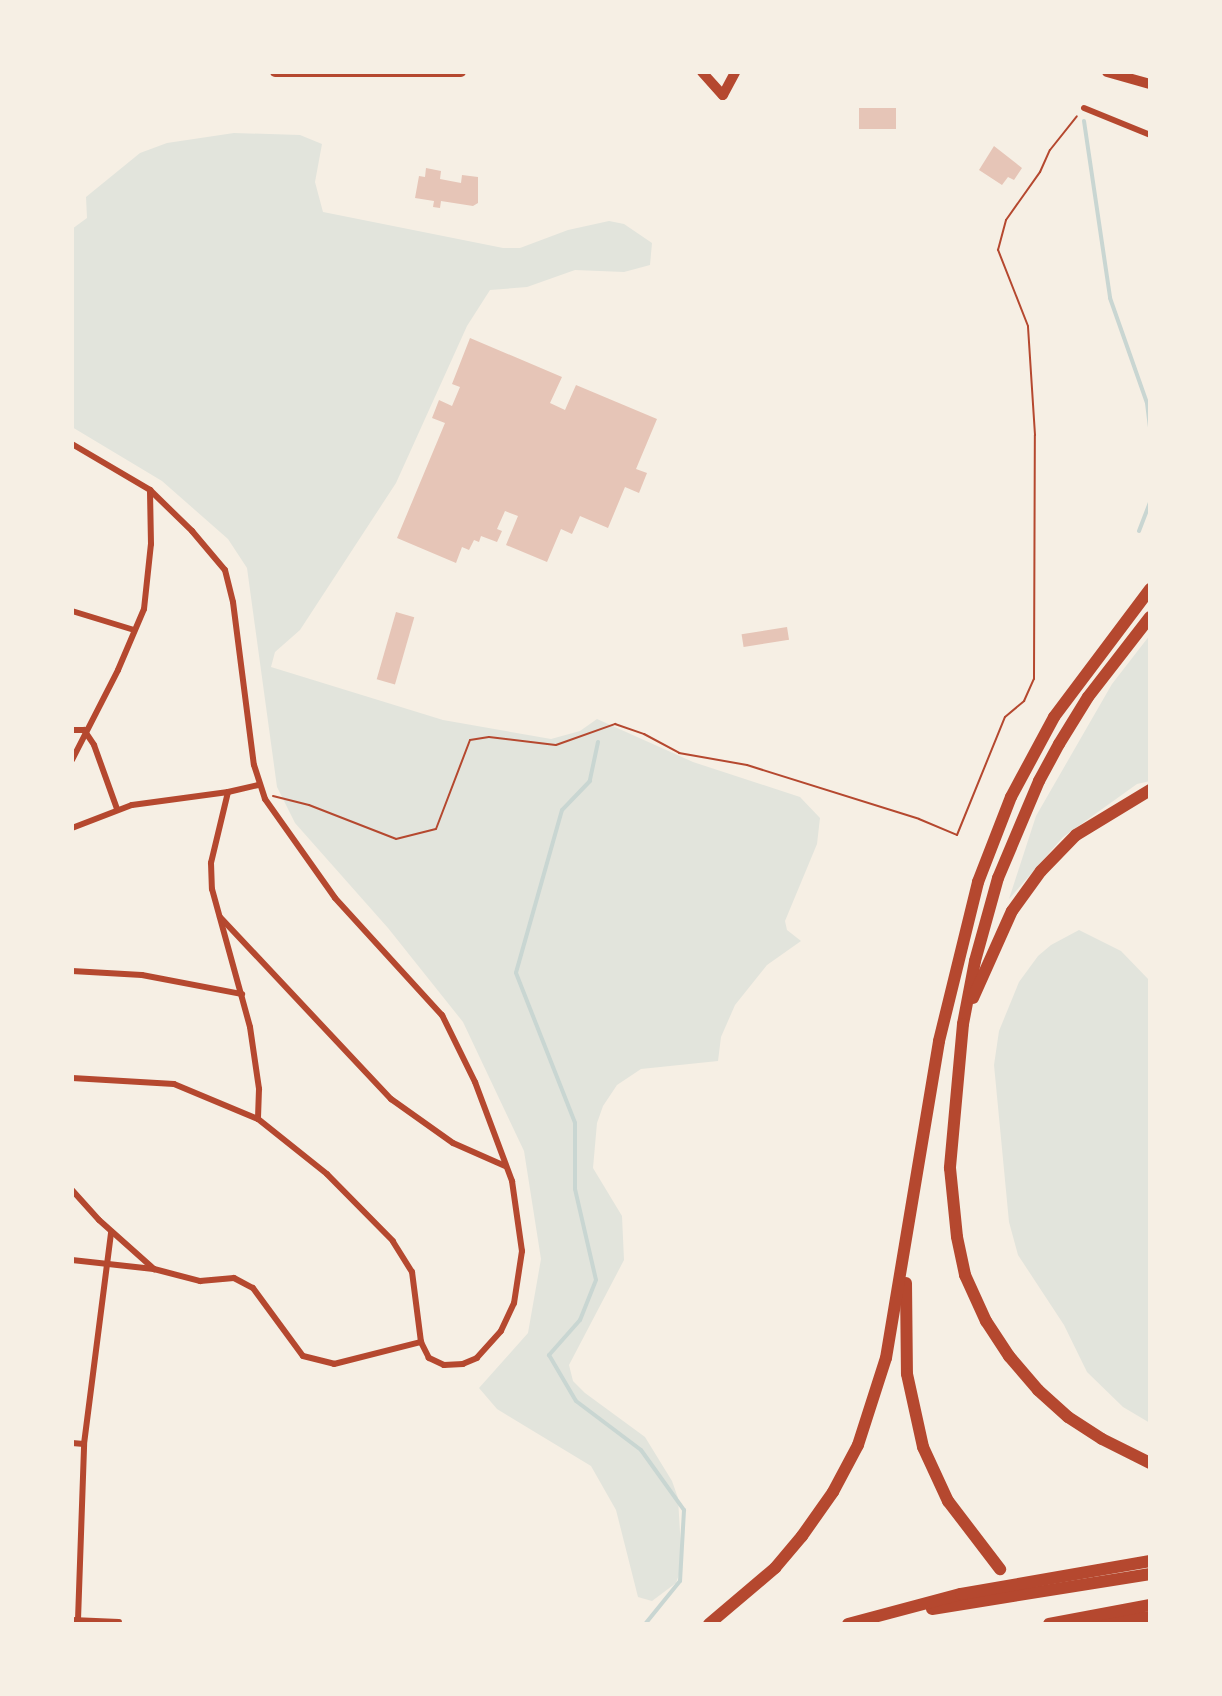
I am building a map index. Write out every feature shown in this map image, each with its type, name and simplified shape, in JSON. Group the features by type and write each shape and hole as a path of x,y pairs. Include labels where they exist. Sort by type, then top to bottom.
{"highway":[{"path":"709,1624 775,1568 819,1514 846,1468 869,1418 886,1358 907,1248 939,1041 978,882 1011,797 1054,717 1112,635 1150,589"},
{"path":"1150,617 1088,697 1039,781 998,878 975,961 963,1024 950,1168 965,1275 986,1321 1038,1390 1068,1417 1102,1439 1150,1463"},
{"path":"963,1024 1003,929 1041,871 1076,835 1150,790"},
{"path":"907,1248 907,1374 923,1447 948,1501 1000,1569"},
{"path":"848,1624 961,1594 1150,1561"},
{"path":"889,1614 1150,1574"},
{"path":"1049,1624 1150,1605"},
{"path":"1084,1624 1150,1617"}],"main road":[{"path":"275,72 461,72"},
{"path":"702,72 723,95 735,72"},
{"path":"1107,72 1150,84"}],"street":[{"path":"1084,108 1150,135"},
{"path":"72,444 150,490 192,531 225,570 233,602 258,785 335,898 442,1015 475,1082 512,1181 522,1251 514,1303 501,1331 477,1358 463,1364 444,1365 429,1358 421,1342 412,1272 393,1241 327,1174 258,1119 174,1084 138,1079 72,1078"},
{"path":"72,760 84,730 118,670 144,609 149,583 150,490"},
{"path":"72,611 134,630"},
{"path":"72,730 84,730"},
{"path":"84,730 94,745 117,809"},
{"path":"72,828 117,809 258,785"},
{"path":"228,792 211,863 212,889 242,994 259,1089 258,1119"},
{"path":"220,917 391,1099 453,1143 505,1166"},
{"path":"72,971 142,975 242,994"},
{"path":"72,1190 111,1232 154,1269"},
{"path":"111,1232 104,1264 84,1444 75,1620 119,1622"},
{"path":"72,1260 154,1269 200,1281 234,1278 253,1288 303,1356 334,1364 421,1342"},
{"path":"72,1443 84,1444"}],"path":[{"path":"265,799 275,795 298,802 396,839 436,829 470,740 489,737 556,745 615,724 644,734 679,753 747,765 919,819 957,835 1005,717 1024,701 1034,679 1035,435 1028,326 998,250 1006,220 1040,172 1050,150 1084,108"}],"shaded area":[{"path":"234,133 300,135 322,144 315,182 323,212 503,248 520,248 568,230 609,221 624,224 652,243 650,265 624,272 575,270 527,287 490,290 467,326 396,483 300,630 275,652 271,667 443,720 551,739 580,731 597,719 693,762 800,797 820,818 817,844 785,921 787,930 801,941 767,965 735,1005 721,1037 718,1061 641,1069 617,1085 603,1106 597,1123 593,1168 622,1216 624,1260 569,1365 573,1381 585,1393 645,1437 672,1481 678,1498 682,1566 676,1583 652,1601 638,1597 616,1510 591,1466 497,1409 479,1388 528,1333 541,1259 524,1151 463,1022 388,928 295,823 277,787 247,568 228,539 162,481 72,427 72,229 87,218 86,197 140,153 167,143"},
{"path":"1150,635 1150,781 1137,784 1063,837 1009,899 1036,816 1112,684"},
{"path":"1079,930 1121,951 1150,981 1150,1423 1123,1407 1087,1372 1064,1325 1018,1255 1009,1222 994,1065 999,1031 1019,982 1038,956"}],"building":[{"path":"859,108 896,108 896,129 859,129"},
{"path":"994,146 1022,168 1014,180 1008,177 1002,185 979,170"},
{"path":"426,168 441,171 440,179 461,183 462,175 478,177 478,203 473,206 441,201 440,208 433,207 434,201 415,198 419,176 425,177"},
{"path":"470,338 562,377 550,403 565,410 576,385 657,419 636,469 647,473 639,493 625,487 608,528 580,516 572,534 561,529 547,562 506,545 518,516 505,511 497,529 502,531 497,542 481,536 479,542 474,540 469,550 462,547 456,563 397,538 445,423 432,418 439,400 452,406 460,387 452,384"},
{"path":"396,612 414,617 395,685 377,679"},
{"path":"787,627 789,640 744,647 742,634"}],"waterway":[{"path":"1084,121 1110,298 1147,403 1150,429"},
{"path":"1139,531 1150,503"},
{"path":"598,742 590,781 562,810 516,973 575,1123 575,1189 596,1280 580,1320 549,1355 576,1401 641,1450 684,1510 680,1581 645,1624"}]}
